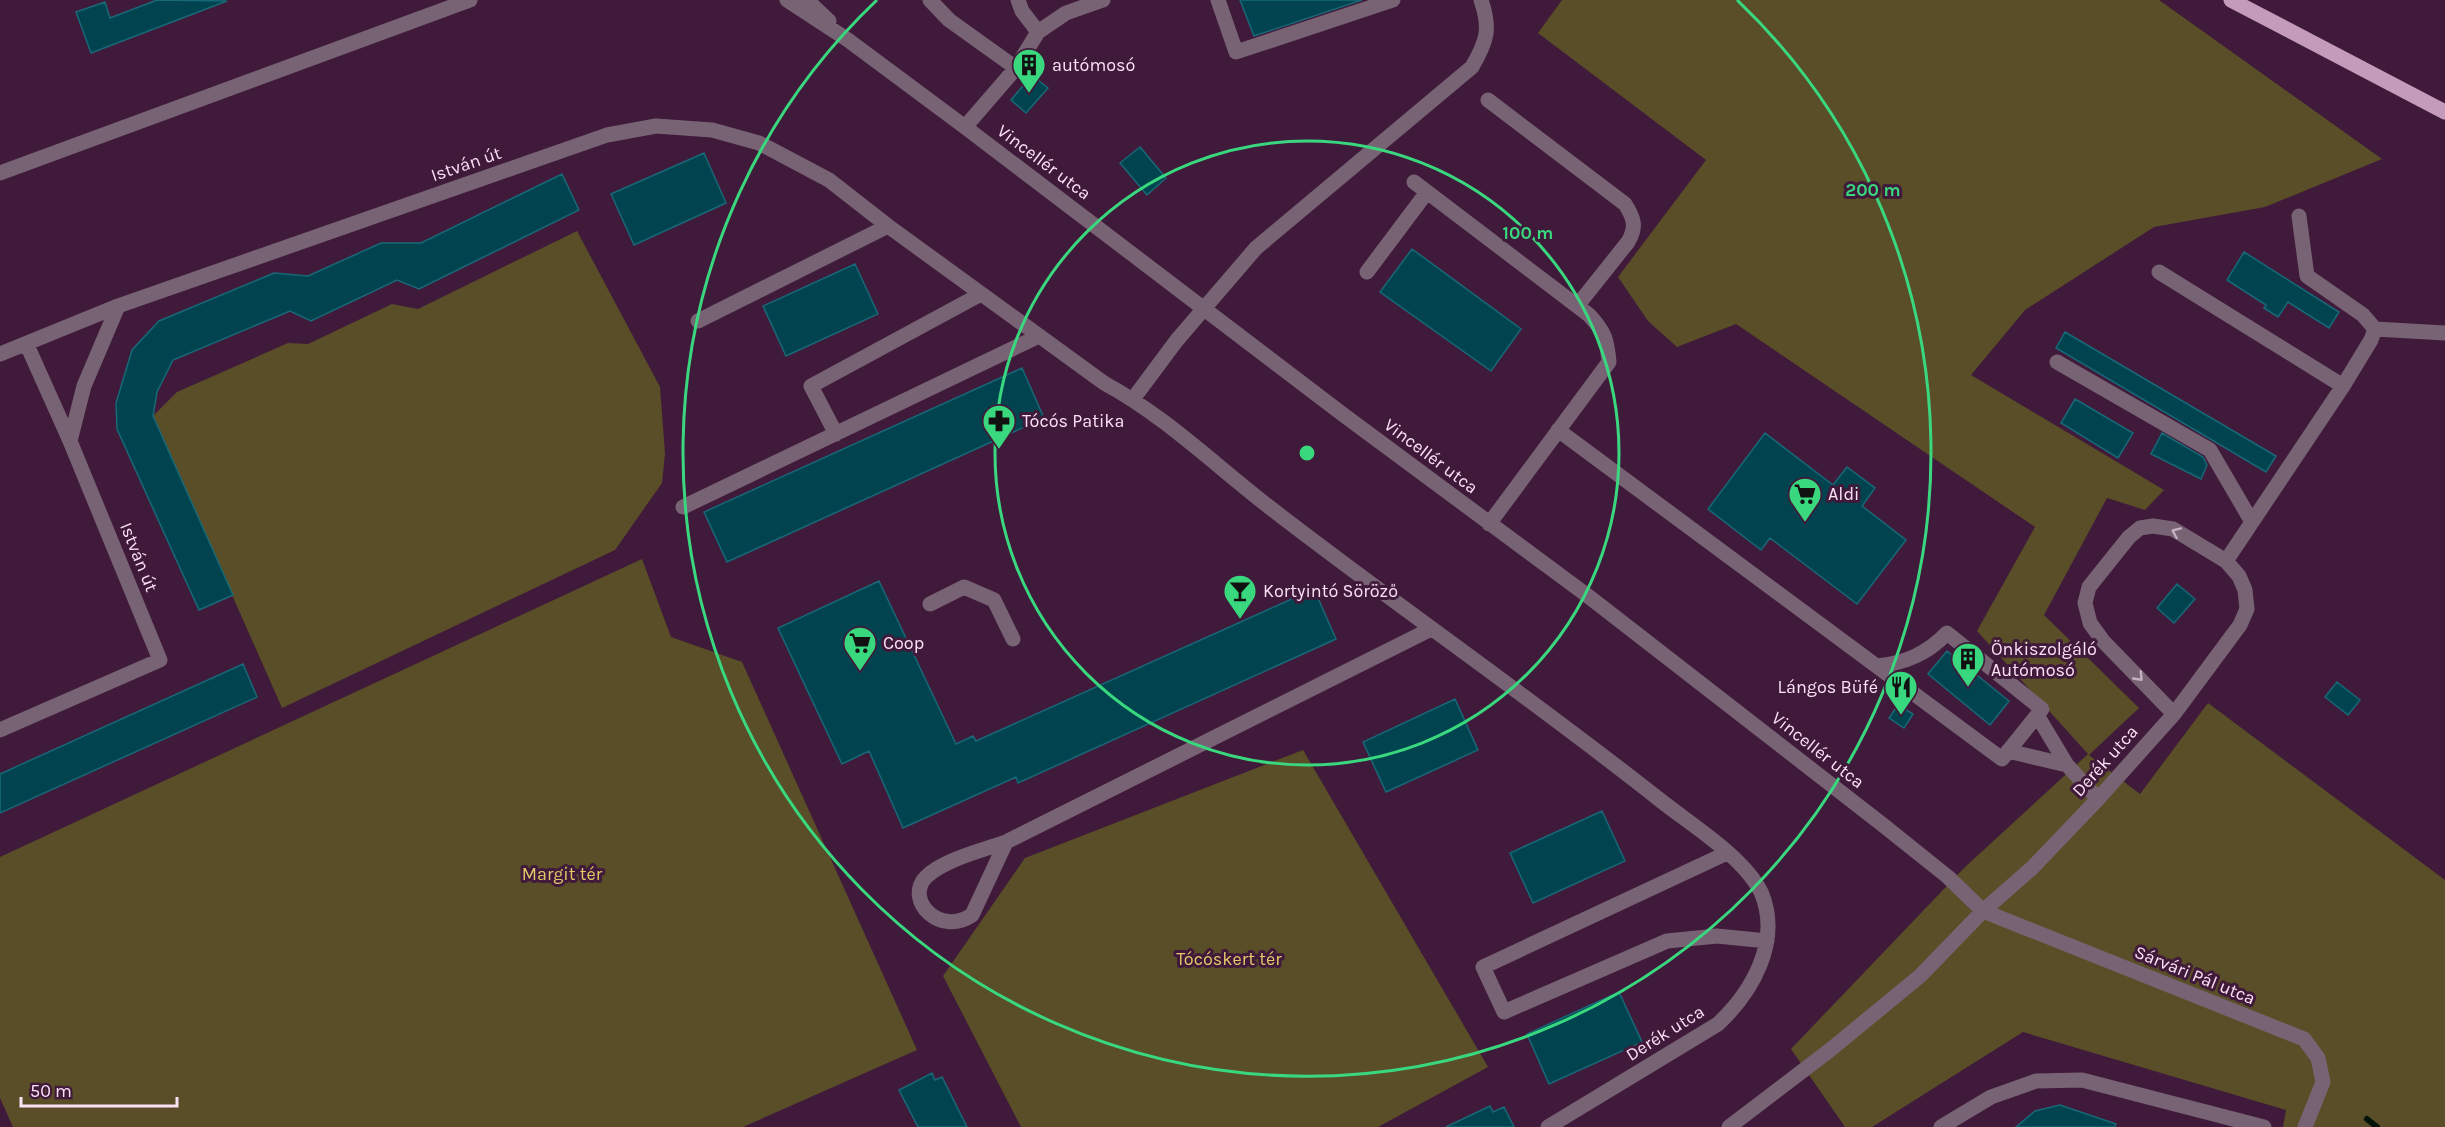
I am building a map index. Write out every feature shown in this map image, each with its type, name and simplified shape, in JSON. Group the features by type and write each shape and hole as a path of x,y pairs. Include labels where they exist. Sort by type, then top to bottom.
{"main road":[{"path":"2231,0 2445,112"}],"street":[{"path":"0,174 470,0"},
{"name":"Vincellér utca","path":"787,0 848,40 965,127 1604,609 1883,825 1948,878 1983,911"},
{"name":"Vincellér utca","path":"807,0 848,40"},
{"path":"818,0 848,40"},
{"path":"930,0 949,20 1016,68"},
{"path":"1018,0 1022,10 1038,32"},
{"path":"965,127 1016,68 1038,32 1066,13 1103,0"},
{"path":"1218,0 1236,51 1393,0"},
{"path":"1133,399 1203,308 1256,248 1472,67 1484,46 1488,28 1480,0"},
{"path":"1488,100 1625,204 1634,220 1633,233 1628,242 1577,306"},
{"name":"István út","path":"0,354 27,345 118,306 607,135 656,126 712,130 759,143 828,180 888,226"},
{"path":"1414,183 1577,306 1599,326 1607,340 1608,362 1489,524"},
{"path":"1367,272 1427,192"},
{"path":"2299,216 2307,276 2363,315 2373,334"},
{"path":"698,321 888,226 1104,383 1133,399 1277,513 1622,770 1727,853 1746,871 1761,892 1766,916 1767,941 1716,936 1667,940 1504,1012 1483,967 1727,853"},
{"path":"2159,272 2343,386"},
{"path":"836,434 811,386 981,294"},
{"path":"70,441 84,386 118,306"},
{"path":"2373,334 2445,333"},
{"path":"2174,714 2103,641 2090,623 2085,603 2089,587 2129,537 2140,528 2153,525 2173,529 2226,561 2343,386 2373,334"},
{"path":"683,507 1039,336"},
{"path":"27,345 70,441"},
{"path":"2057,362 2210,450 2252,522"},
{"path":"1558,430 2002,759 2042,709 1947,633 1933,648 1900,664 1877,666"},
{"name":"István út","path":"0,730 160,660 70,441"},
{"name":"Derék utca","path":"1728,1127 1830,1050 1920,976 1983,911 2032,868 2174,714 2241,625 2247,609 2245,590 2239,576 2226,561"},
{"path":"930,604 964,586 994,600 1013,639"},
{"path":"1006,842 972,915 964,921 943,922 934,918 926,910 921,901 920,890 924,879 930,873 956,860 1006,842 1431,628"},
{"path":"2037,715 2067,765 2098,799"},
{"path":"2008,751 2067,765"},
{"name":"Sárvári Pál utca","path":"1983,911 2304,1039 2318,1058 2323,1082 2305,1127"},
{"name":"Derék utca","path":"1548,1127 1718,1024 1736,1007 1752,985 1767,941"},
{"path":"1941,1127 1991,1096 2036,1081 2082,1080 2265,1127"}],"green space":[{"path":"1562,0 2159,0 2382,159 2265,207 2154,227 2025,310 1971,375 2164,490 2145,510 2107,498 2044,615 2139,708 2089,755 2140,794 2208,703 2445,880 2445,1127 2283,1127 2286,1110 2023,1032 1872,1127 1845,1127 1791,1049 1964,868 2088,754 1977,631 2035,527 1736,324 1677,347 1648,321 1618,277 1706,160 1538,33"},
{"path":"577,231 660,387 665,454 662,483 615,550 282,708 153,416 177,392 288,343 308,344 392,304 418,309"},
{"name":"Margit tér","path":"642,559 671,637 742,662 917,1050 743,1127 13,1127 0,1098 0,857"},
{"name":"Tócóskert tér","path":"1303,750 1488,1067 1378,1127 1021,1127 943,976 1025,858"}],"building":[{"path":"157,0 227,1 91,53 76,12 105,2 110,18"},
{"path":"1240,0 1362,0 1254,36"},
{"name":"autómosó","path":"1032,75 1048,88 1026,113 1011,100"},
{"path":"1140,147 1166,178 1147,195 1120,163"},
{"path":"704,153 726,203 634,245 611,194"},
{"path":"562,174 579,210 419,289 397,280 311,321 290,311 173,360 157,392 153,416 233,595 199,610 117,429 116,403 132,350 159,321 274,273 308,276 381,243 421,243"},
{"path":"1412,249 1521,329 1491,371 1380,292"},
{"path":"2244,252 2339,312 2329,328 2288,302 2278,317 2264,308 2266,305 2227,280"},
{"path":"855,264 878,314 786,356 763,306"},
{"path":"2065,332 2276,456 2266,472 2056,348"},
{"path":"1022,368 1044,418 727,562 704,512"},
{"path":"2075,399 2133,433 2118,458 2061,423"},
{"name":"Aldi","path":"1765,433 1833,485 1847,467 1875,488 1862,506 1906,540 1857,604 1770,538 1761,550 1708,509"},
{"path":"2162,433 2203,457 2207,465 2201,479 2151,454"},
{"path":"879,581 956,744 973,736 976,741 1314,589 1336,639 1018,783 1016,777 903,828 869,751 842,764 778,628"},
{"path":"2177,584 2195,599 2174,623 2157,608"},
{"name":"Önkiszolgáló Autómosó","path":"1947,651 2009,701 1990,725 1928,674"},
{"path":"243,664 257,697 0,813 0,774"},
{"path":"2337,682 2360,700 2348,715 2325,697"},
{"path":"1455,699 1478,750 1386,792 1363,742"},
{"name":"Lángos Büfé","path":"1898,705 1913,714 1904,728 1889,718"},
{"path":"1602,811 1625,861 1533,903 1510,853"},
{"path":"1619,992 1642,1042 1549,1084 1527,1034"},
{"path":"932,1073 935,1080 942,1077 967,1127 918,1127 899,1090"},
{"path":"2060,1105 2116,1124 2115,1127 2016,1127 2035,1111"},
{"path":"1490,1106 1493,1112 1504,1107 1514,1127 1446,1127"}],"waterway":[{"path":"2367,1119 2377,1127"}],"place":[{"name":"autómosó","path":"1029,94"},
{"name":"Tócós Patika","path":"999,450"},
{"name":"Aldi","path":"1805,523"},
{"name":"Kortyintó Söröző","path":"1240,620"},
{"name":"Coop","path":"860,672"},
{"name":"Önkiszolgáló Autómosó","path":"1968,688"},
{"name":"Lángos Büfé","path":"1901,716"}]}
